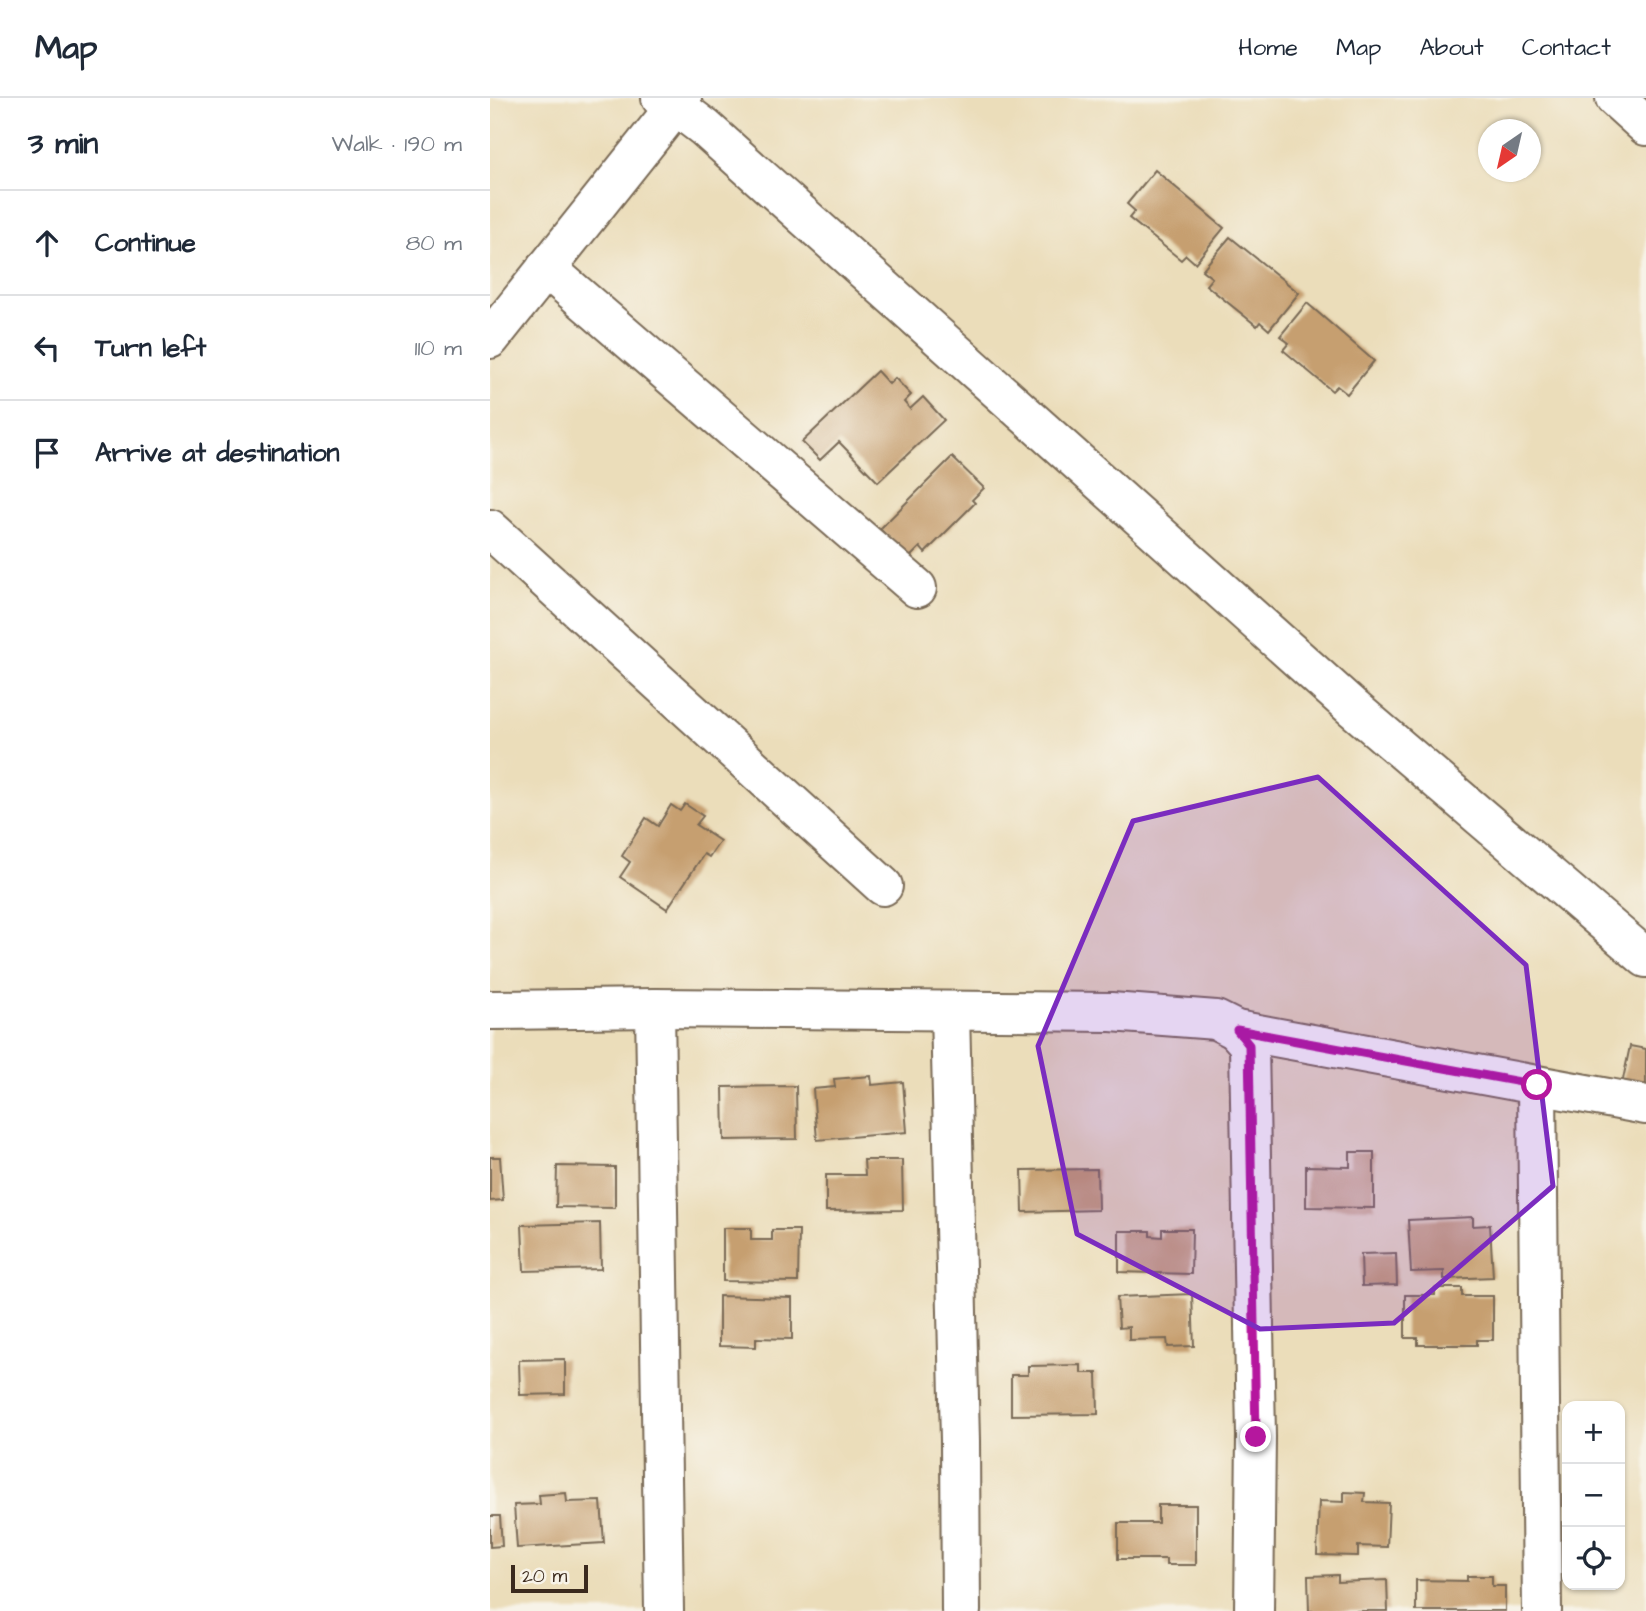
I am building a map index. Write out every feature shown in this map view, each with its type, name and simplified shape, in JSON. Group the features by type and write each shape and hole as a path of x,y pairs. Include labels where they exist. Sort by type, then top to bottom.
{"street":[{"path":"1615,98 1646,126"},
{"path":"490,339 673,101 1363,717 1646,958"},
{"path":"546,268 917,588"},
{"path":"490,529 883,886"},
{"path":"490,1010 655,1008 1111,1012 1216,1020 1237,1030 1646,1105"},
{"path":"655,1008 663,1611"},
{"path":"950,1012 960,1441 961,1611"},
{"path":"1237,1030 1249,1045 1256,1437 1254,1611"},
{"path":"1537,1085 1542,1611"}],"highlighted area":[{"path":"1318,777 1526,965 1553,1186 1394,1323 1260,1329 1077,1234 1038,1046 1133,821"}],"building":[{"path":"1155,170 1224,228 1195,263 1186,255 1181,260 1129,218 1135,211 1127,204"},
{"path":"1230,237 1299,293 1269,330 1260,322 1257,326 1206,285 1212,278 1202,270"},
{"path":"1307,303 1374,361 1347,394 1337,386 1332,391 1283,350 1289,343 1280,336"},
{"path":"877,371 889,384 895,378 911,395 904,402 910,409 923,397 944,420 878,482 839,442 820,460 802,442"},
{"path":"952,457 984,488 972,500 975,503 925,553 920,547 909,558 880,529"},
{"path":"685,804 703,816 696,825 720,841 709,857 704,854 667,909 620,877 630,862 622,856 646,818 658,826 671,805 680,811"},
{"path":"1630,1046 1646,1049 1646,1086 1621,1089"},
{"path":"871,1076 872,1085 903,1082 907,1132 817,1140 813,1089 835,1087 834,1079"},
{"path":"796,1086 797,1139 724,1140 723,1087"},
{"path":"1350,1152 1374,1152 1374,1208 1306,1207 1306,1166 1350,1167"},
{"path":"490,1157 500,1157 503,1200 490,1201"},
{"path":"864,1160 902,1160 903,1210 826,1211 826,1175 865,1175"},
{"path":"557,1166 615,1167 615,1208 556,1207"},
{"path":"1097,1169 1098,1210 1023,1212 1022,1170"},
{"path":"1473,1217 1473,1226 1490,1225 1493,1277 1444,1279 1444,1271 1411,1272 1408,1220"},
{"path":"600,1223 601,1269 524,1271 522,1225"},
{"path":"723,1228 751,1228 751,1240 772,1240 772,1230 799,1230 798,1282 723,1281"},
{"path":"1162,1229 1192,1229 1191,1274 1119,1272 1119,1231 1150,1231 1150,1236 1162,1237"},
{"path":"1396,1253 1397,1285 1362,1286 1361,1254"},
{"path":"1435,1288 1462,1288 1462,1296 1493,1296 1493,1340 1477,1340 1477,1345 1418,1345 1418,1338 1405,1338 1405,1295 1435,1295"},
{"path":"1192,1294 1194,1346 1168,1347 1167,1339 1129,1340 1129,1327 1119,1328 1117,1297"},
{"path":"719,1296 792,1298 792,1339 756,1338 756,1347 719,1346"},
{"path":"565,1359 565,1394 520,1395 519,1360"},
{"path":"1081,1365 1081,1373 1097,1373 1098,1414 1011,1415 1011,1375 1028,1375 1028,1366"},
{"path":"1344,1492 1365,1493 1364,1502 1389,1503 1387,1547 1358,1546 1358,1556 1317,1555 1319,1501 1344,1502"},
{"path":"566,1493 567,1502 601,1501 604,1543 517,1548 514,1505 540,1504 539,1495"},
{"path":"1158,1505 1196,1505 1196,1565 1166,1565 1166,1559 1118,1559 1118,1523 1158,1523"},
{"path":"490,1516 500,1516 502,1546 490,1547"},
{"path":"1338,1575 1338,1582 1387,1580 1388,1611 1309,1611 1308,1576"},
{"path":"1467,1576 1492,1576 1492,1586 1505,1586 1505,1611 1416,1611 1416,1580 1467,1581"}],"route":[{"path":"1256,1437 1249,1045 1237,1030 1537,1085"}]}
